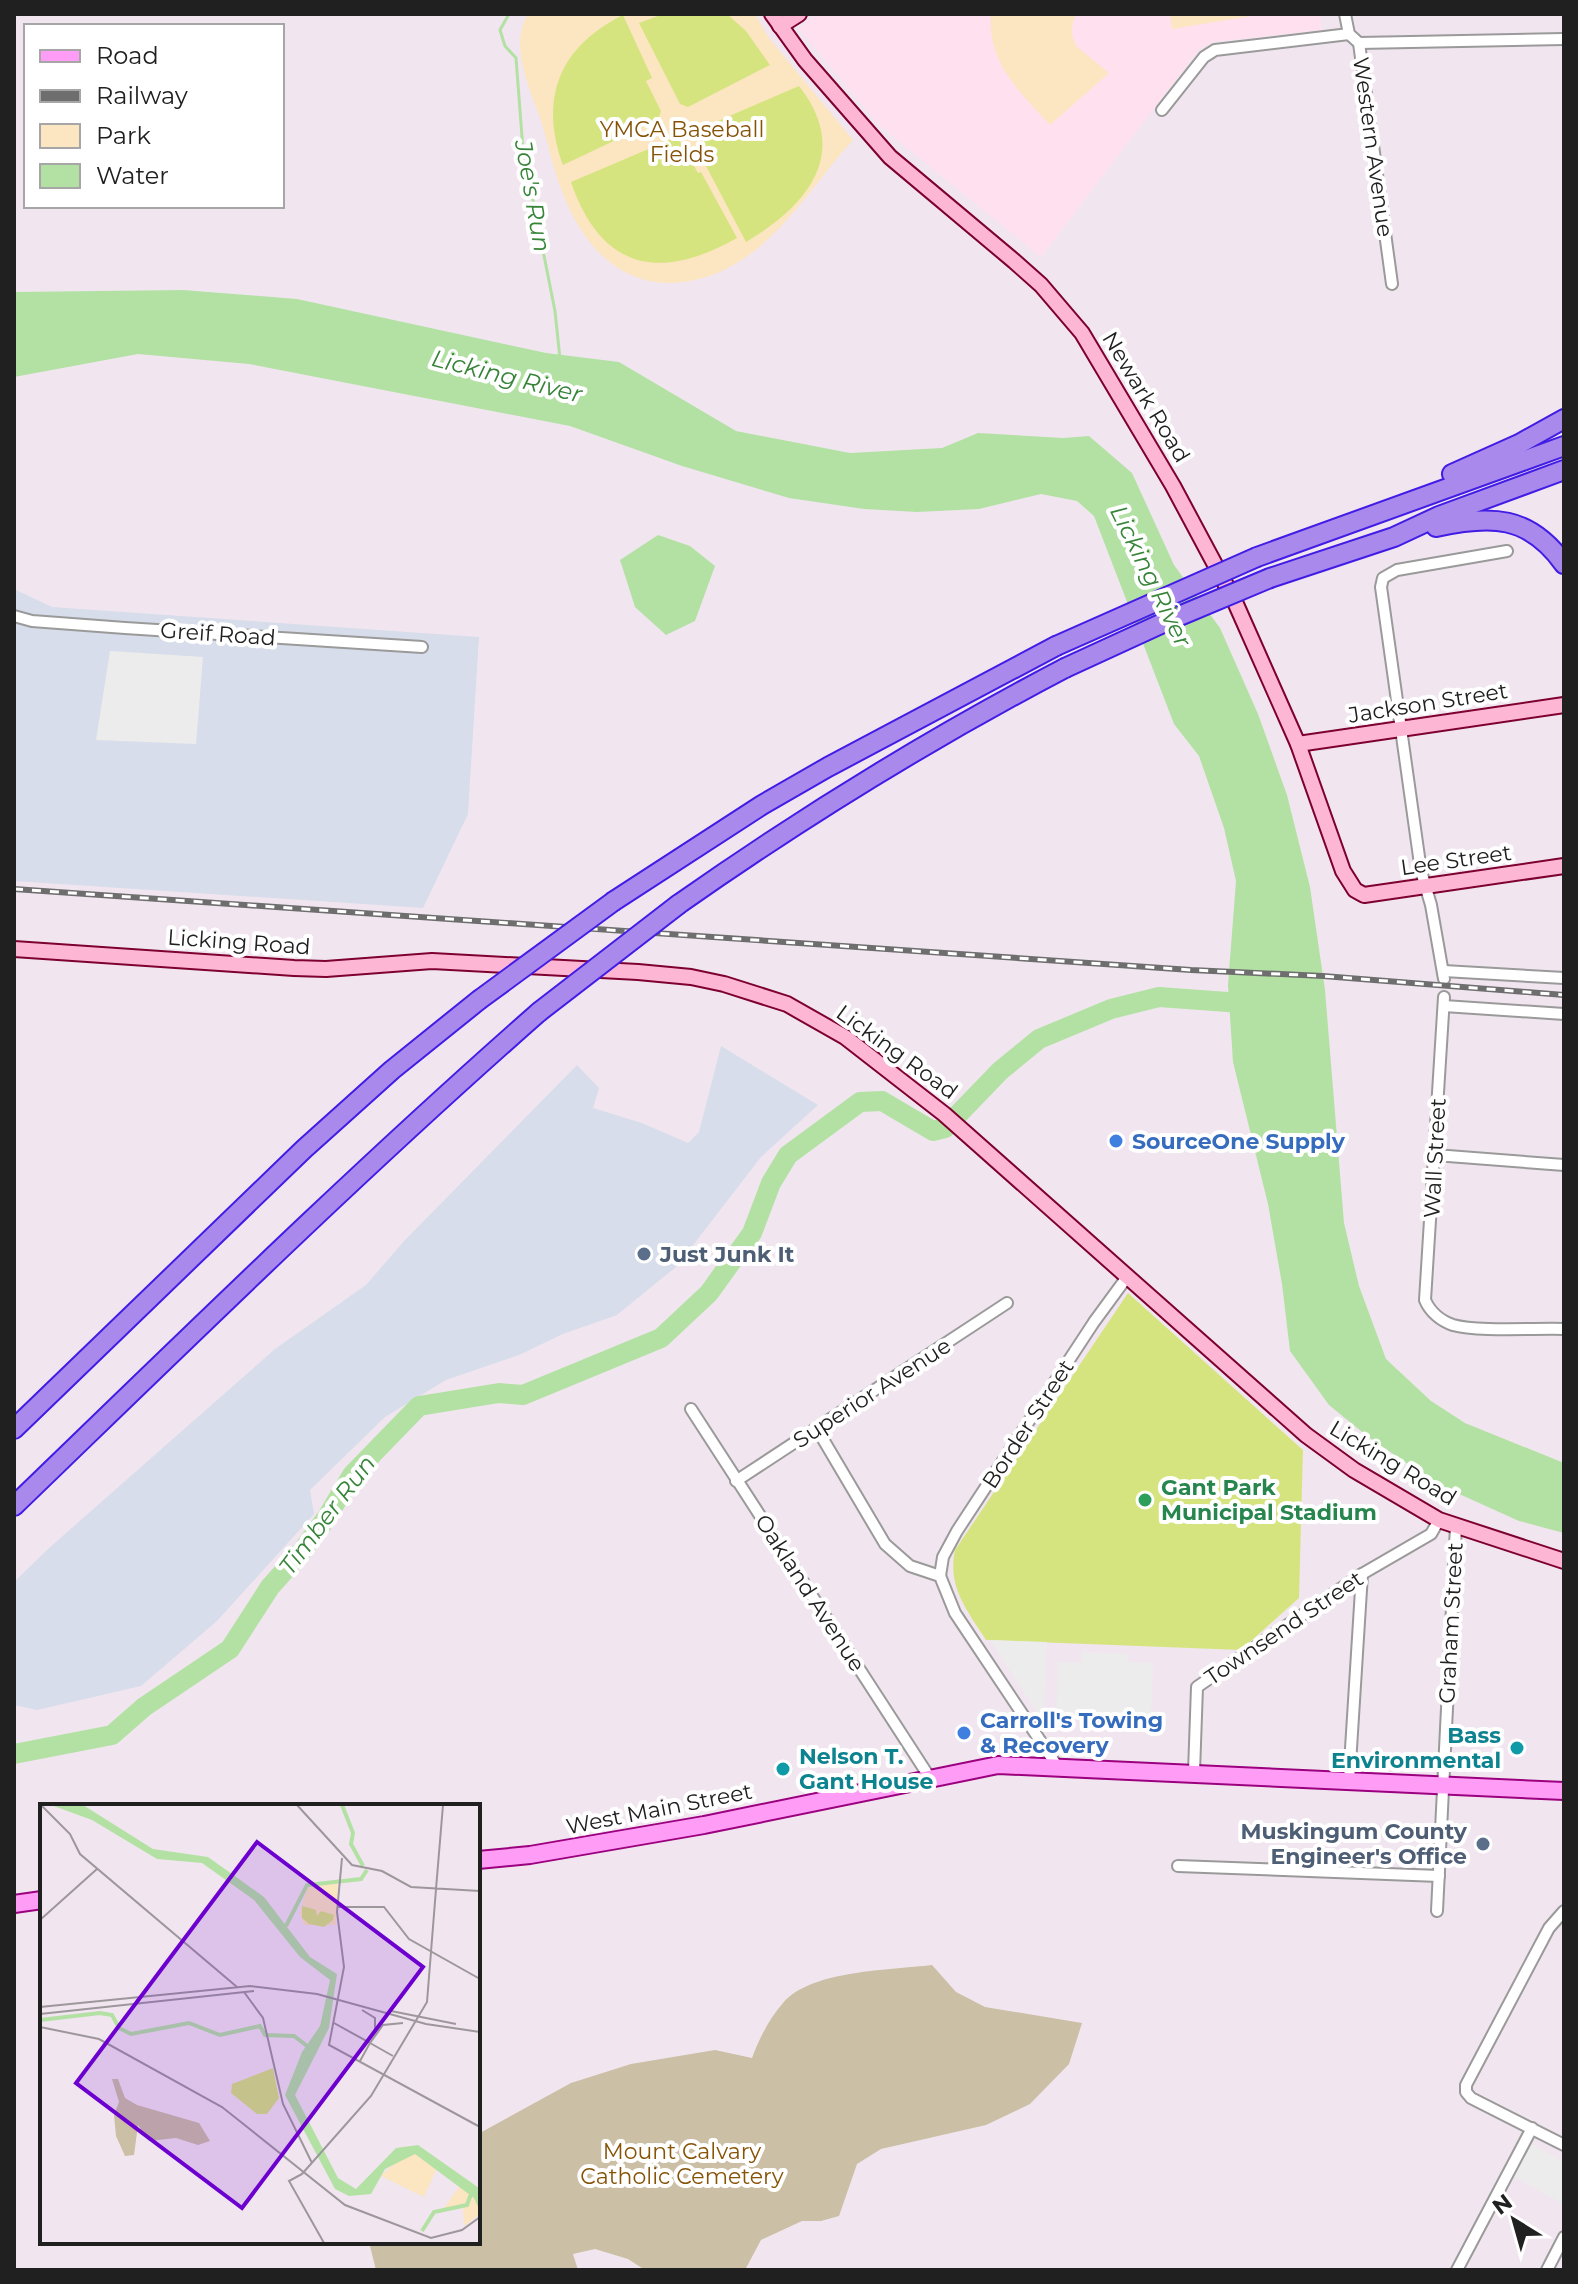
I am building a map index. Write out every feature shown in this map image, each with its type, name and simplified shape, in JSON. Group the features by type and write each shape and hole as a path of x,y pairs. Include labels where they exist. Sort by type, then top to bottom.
{"highway":[{"path":"1377,512 1564,419"},
{"path":"14,1429 304,1149 392,1070 479,1000 691,849 788,790 1056,646 1257,557 1564,446"},
{"path":"1394,537 1439,516 1564,470"},
{"path":"14,1506 439,1100 539,1012 679,904 842,794 925,744 1065,668 1270,578 1394,537 1466,520 1499,519 1539,536 1564,564"}],"main road":[{"name":"West Main Street","path":"480,1860 530,1855 704,1825 998,1765 1564,1791"},
{"path":"14,1904 40,1900"}],"street":[{"path":"776,20 799,14"},
{"name":"Western Avenue","path":"1345,14 1349,34 1359,43 1392,284"},
{"name":"Newark Road","path":"776,20 822,80 890,157 1014,261 1082,333 1200,534 1235,602 1298,744 1343,871 1355,890"},
{"path":"1162,110 1204,57 1215,50 1349,34"},
{"path":"1359,43 1564,39"},
{"path":"1507,551 1397,570 1383,578 1381,587 1421,871 1427,887 1444,975 1564,978"},
{"name":"Greif Road","path":"14,616 32,621 422,647"},
{"name":"Jackson Street","path":"1298,744 1564,705"},
{"name":"Lee Street","path":"1355,890 1364,895 1564,866"},
{"name":"Licking Road","path":"14,949 294,968 473,962 691,977 744,989 787,1004 845,1037 944,1114 1306,1435 1354,1470 1439,1520 1564,1561"},
{"name":"Wall Street","path":"1564,1014 1444,1001 1425,1300 1437,1316 1454,1325 1564,1329"},
{"path":"1435,1155 1564,1165"},
{"name":"Border Street","path":"940,1576 943,1557 957,1531 1127,1277"},
{"name":"Superior Avenue","path":"736,1481 1007,1303"},
{"name":"Oakland Avenue","path":"691,1409 930,1778"},
{"path":"817,1429 885,1544 910,1566 940,1576 955,1613 1057,1766"},
{"name":"Townsend Street","path":"1194,1772 1197,1687 1362,1574 1431,1534 1439,1520"},
{"name":"Graham Street","path":"1437,1911 1456,1526"},
{"path":"1349,1780 1362,1574"},
{"path":"1178,1866 1439,1876"},
{"path":"1564,1911 1549,1928 1466,2085 1466,2092 1471,2098 1564,2145"},
{"path":"1457,2270 1532,2128"},
{"path":"1547,2270 1564,2237"}],"shaded area":[{"path":"663,14 727,14 746,31 770,65 688,107 680,104 639,23"},
{"path":"816,14 1320,14 1322,30 1214,42 1199,49 1041,257 879,125 799,29"},
{"path":"623,15 652,78 646,81 661,111 658,120 563,165 553,118 560,77 583,43"},
{"path":"799,86 814,110 822,134 822,155 815,176 787,212 746,242 706,166 709,163 699,146 704,140 704,127"},
{"path":"672,139 679,140 698,173 701,172 737,238 709,252 683,260 659,263 636,260 616,250 599,234 571,182"},
{"path":"14,589 52,607 479,637 468,814 423,908 14,881"},
{"path":"110,651 203,657 196,744 96,740"},
{"path":"721,1046 818,1105 761,1157 677,1266 617,1315 563,1334 519,1355 446,1380 385,1417 310,1490 314,1514 217,1621 141,1686 37,1710 14,1705 14,1582 49,1548 275,1349 366,1285 404,1241 577,1065 599,1088 593,1108 642,1123 688,1143 699,1132"},
{"name":"Gant Park Municipal Stadium","path":"1128,1293 1303,1450 1299,1598 1241,1650 986,1640 956,1587 955,1550"},
{"path":"990,1640 1047,1642 1043,1721"},
{"path":"1082,1652 1128,1654 1128,1662 1153,1663 1151,1719 1056,1715 1058,1662 1081,1663"},
{"path":"1531,2144 1564,2162 1562,2203 1513,2176"}],"green space":[{"name":"YMCA Baseball Fields","path":"528,14 755,14 769,38 853,140 772,236 732,266 683,282 638,278 601,255 586,238 563,194 523,69 520,41"},
{"path":"991,14 1076,14 1072,30 1077,47 1109,73 1050,125 1017,88 1000,62 991,31"},
{"path":"1170,14 1257,14 1257,15 1172,29"},
{"name":"Mount Calvary Catholic Cemetery","path":"932,1965 956,1992 985,2007 1082,2023 1069,2064 1030,2104 986,2125 881,2149 857,2164 839,2216 821,2221 802,2221 761,2240 745,2270 645,2270 628,2259 595,2249 573,2254 578,2270 376,2270 370,2244 480,2244 480,2133 571,2083 631,2064 715,2050 752,2058 773,2016 796,1992 832,1978"}],"water":[{"name":"Licking River","path":"183,290 297,299 546,353 619,362 736,431 850,453 942,448 978,433 1063,438 1089,436 1132,473 1174,565 1220,628 1258,714 1287,795 1310,887 1325,990 1344,1223 1359,1286 1386,1359 1431,1401 1465,1423 1564,1463 1564,1533 1519,1521 1437,1484 1367,1436 1329,1405 1290,1351 1268,1204 1233,1062 1228,985 1236,881 1224,828 1199,756 1174,724 1094,516 1077,501 1041,494 979,509 917,512 864,509 789,498 682,466 570,426 249,364 138,354 14,377 14,292"},
{"path":"658,535 690,546 715,566 695,621 666,635 635,607 620,560"}],"waterway":[{"name":"Joe's Run","path":"509,14 500,30 505,46 516,58 523,150 555,311 560,359"},
{"name":"Timber Run","path":"14,1754 112,1735 144,1707 230,1649 270,1587 327,1517 352,1475 419,1406 499,1393 523,1395 661,1338 709,1293 752,1233 771,1183 788,1155 860,1102 882,1101 933,1131 945,1128 1000,1071 1039,1039 1111,1009 1159,997 1255,1004"}],"railway":[{"path":"14,889 1191,970 1323,976 1564,995"}],"place":[{"name":"SourceOne Supply","path":"1116,1141"},
{"name":"Just Junk It","path":"644,1254"},
{"name":"Gant Park Municipal Stadium","path":"1145,1500"},
{"name":"Carroll's Towing & Recovery","path":"964,1733"},
{"name":"Bass Environmental","path":"1517,1748"},
{"name":"Nelson T. Gant House","path":"783,1769"},
{"name":"Muskingum County Engineer's Office","path":"1483,1844"}]}
